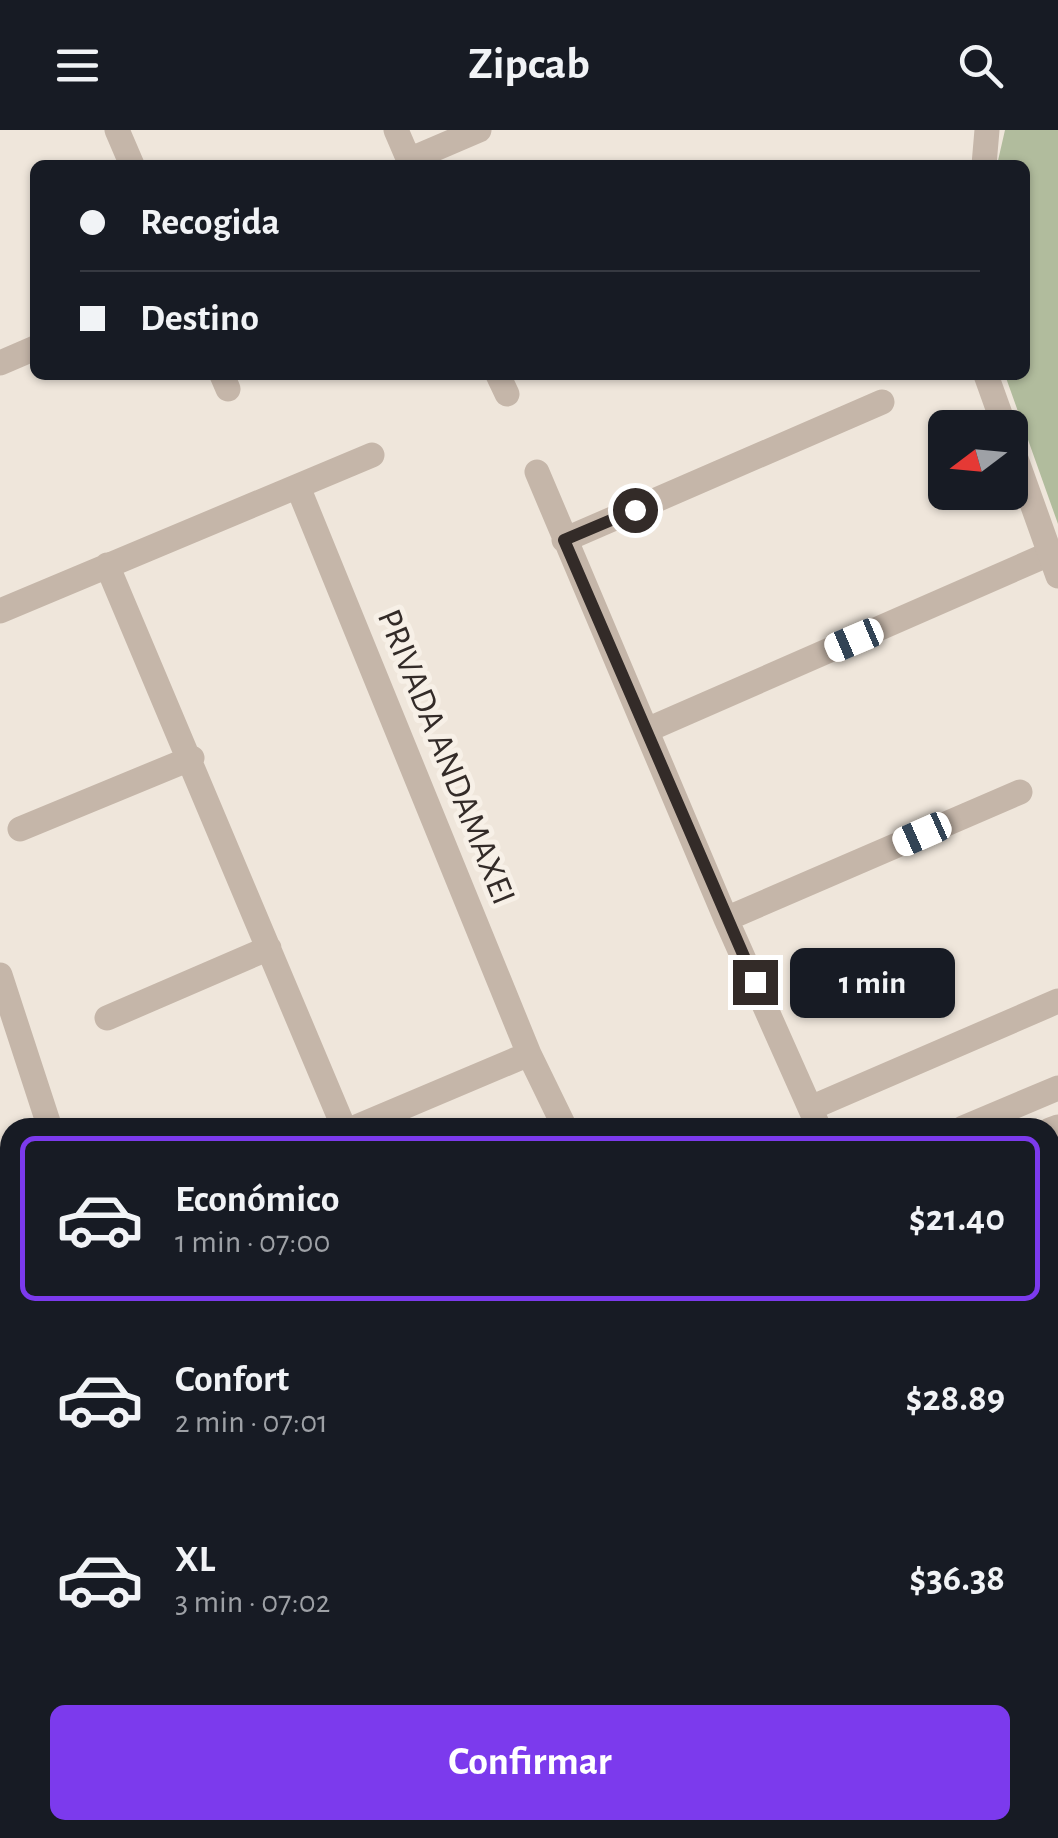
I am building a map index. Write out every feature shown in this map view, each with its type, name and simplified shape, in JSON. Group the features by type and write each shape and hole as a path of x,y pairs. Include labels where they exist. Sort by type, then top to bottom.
{"street":[{"path":"117,130 130,160"},
{"path":"396,130 409,160"},
{"path":"416,160 480,130"},
{"path":"984,160 987,130"},
{"path":"0,363 30,350"},
{"path":"988,380 999,410"},
{"path":"564,540 882,402"},
{"path":"0,611 372,455"},
{"path":"537,472 726,920 816,1117 1058,1001"},
{"name":"PRIVADA ANDAMAXEI","path":"298,488 529,1054 560,1118"},
{"path":"646,730 1045,565 1028,505"},
{"path":"107,565 192,758 340,1118"},
{"path":"20,829 192,758"},
{"path":"726,920 1020,792"},
{"path":"107,1018 269,948"},
{"path":"0,974 47,1118"},
{"path":"378,1118 529,1054"},
{"path":"987,1118 1058,1088"}],"green space":[{"path":"1005,130 1058,130 1058,524 1028,440 1028,410 1017,410 1007,380 1030,380 1030,160 998,160"}],"route":[{"path":"635,510 564,540 755,982"}]}
